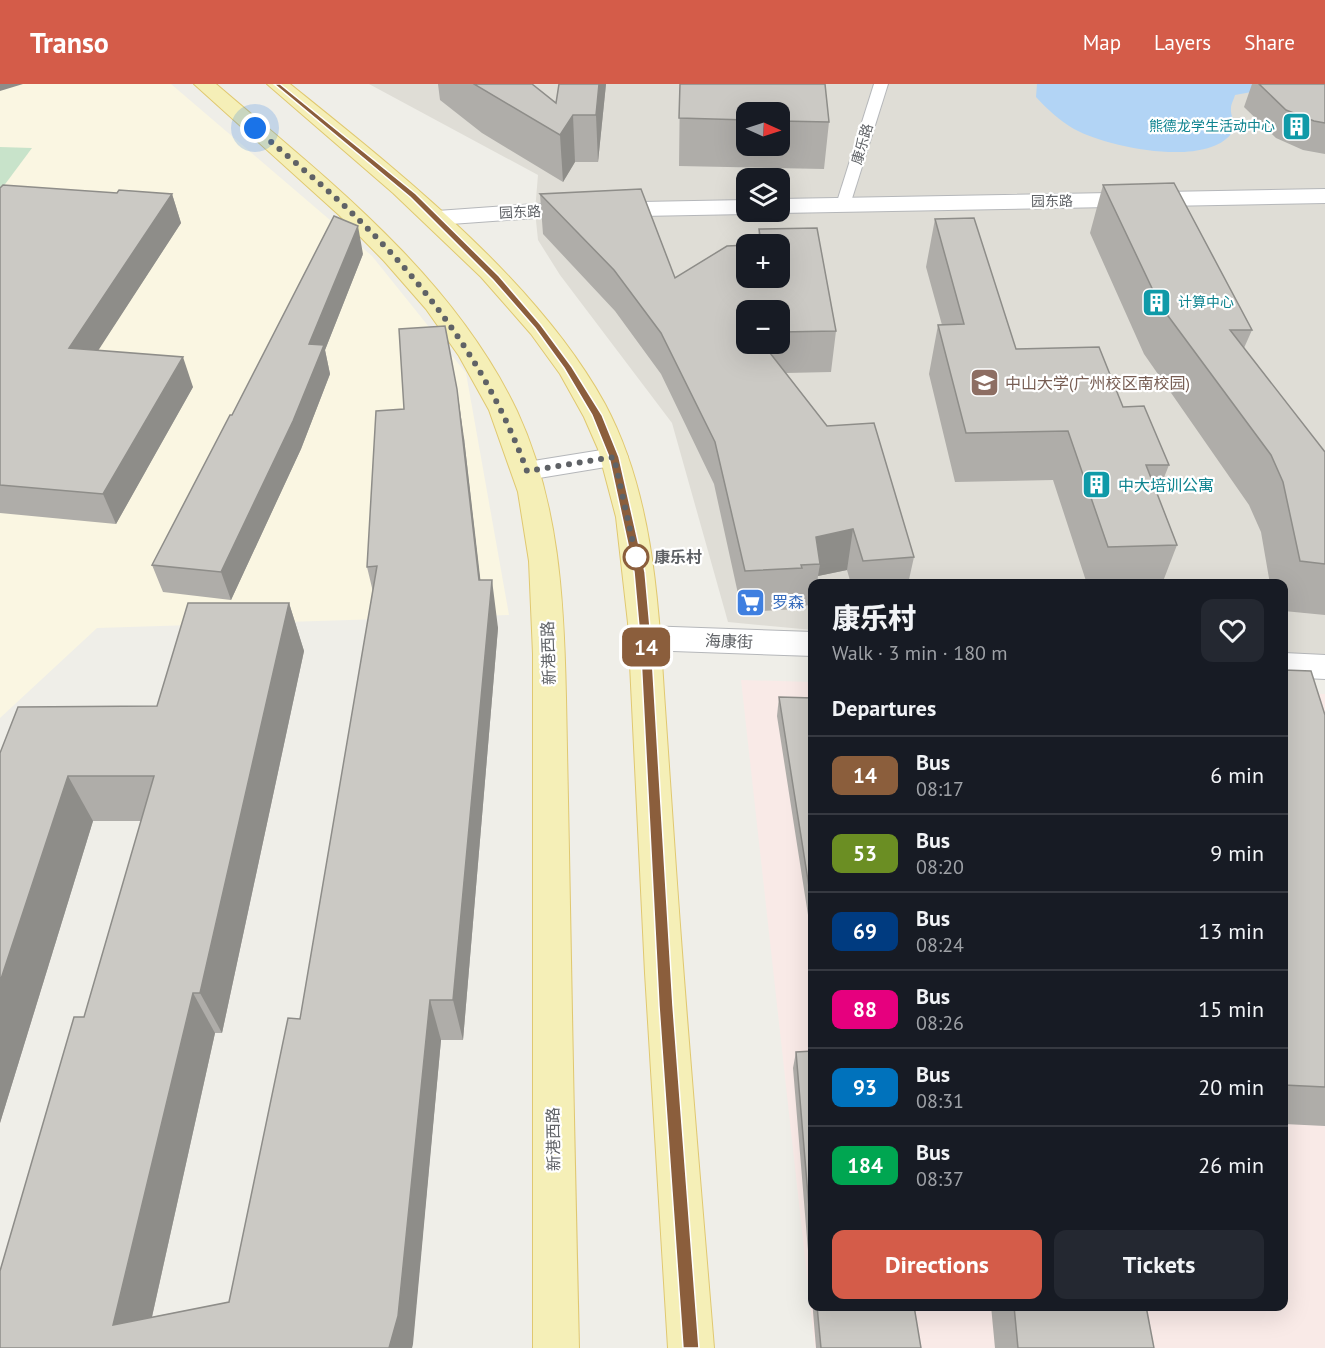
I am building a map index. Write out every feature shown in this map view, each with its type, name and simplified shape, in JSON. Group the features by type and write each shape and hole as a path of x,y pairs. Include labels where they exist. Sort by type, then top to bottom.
{"main road":[{"name":"新港西路","path":"204,84 356,217 411,276 446,320 478,367 514,434 527,471 546,589 549,654 556,1348"},
{"path":"277,84 437,218 496,278 538,327 568,367 597,415 614,457 639,572 645,638 666,1006 691,1348"}],"street":[{"name":"园东路","path":"790,206 1325,196"},
{"name":"园东路","path":"437,218 536,211 736,207"},
{"path":"527,471 614,457"},
{"name":"海康街","path":"645,638 808,644"},
{"path":"1288,665 1325,668"}],"lane":[{"name":"康乐路","path":"843,205 881,84"}],"shaded area":[{"path":"0,84 171,84 372,256 466,373 509,615 97,628 0,718"},
{"name":"中山大学(广州校区南校园)","path":"369,84 1325,84 1325,659 1288,657 1288,579 808,579 808,630 728,622 672,423 560,275 538,240 535,211 538,175"},
{"path":"741,680 808,682 808,1285"},
{"path":"1288,693 1325,694 1325,1348 815,1348 811,1311 1288,1311"}],"green space":[{"path":"0,147 32,148 0,191"}],"water":[{"path":"1037,84 1296,84 1235,95 1231,106 1234,127 1231,134 1218,144 1200,150 1178,152 1131,147 1089,136 1074,129 1036,97"}],"building":[{"path":"474,84 532,84 556,103 559,84 599,84 596,115 573,115 560,135"},
{"path":"680,84 825,84 829,122 790,121 790,102 736,102 736,120 679,118"},
{"path":"1259,84 1325,84 1325,123 1286,110"},
{"path":"1174,183 1252,330 1230,330 1325,452 1325,564 1300,561 1283,482 1271,455 1160,305 1103,185"},
{"path":"3,185 117,193 119,190 172,194 69,348 183,357 103,494 0,485 0,188"},
{"path":"641,189 675,278 727,246 736,246 736,288 790,288 790,234 760,234 759,229 817,228 836,331 790,332 790,300 736,300 736,354 771,354 827,426 874,423 914,557 863,561 853,529 816,537 820,564 801,565 802,568 745,571 715,442 661,333 614,270 540,194"},
{"path":"334,216 358,226 309,344 324,345 293,421 221,572 152,565 232,415"},
{"path":"974,218 1016,349 1099,347 1123,407 1144,406 1169,465 1146,465 1177,545 1108,547 1068,431 966,433 938,325 964,324 935,219"},
{"path":"445,326 457,389 479,580 492,580 453,1000 430,1000 398,1316 389,1348 0,1348 0,1271 74,1017 84,1017 154,776 68,776 0,982 0,753 18,707 157,706 188,603 289,603 200,993 193,993 113,1325 229,1302 288,1018 300,1019 377,566 367,567 376,411 404,409 399,329"},
{"path":"1288,670 1311,671 1325,715 1325,1087 1288,1085"},
{"path":"779,697 808,698 808,880"},
{"path":"808,1051 808,1195 796,1052"},
{"path":"817,1311 915,1311 921,1348 821,1348"},
{"path":"1014,1311 1147,1311 1154,1348 1018,1348"}],"bus line":[{"name":"14","path":"277,84 413,196 496,278 538,327 568,367 597,415 614,457 625,499 639,572 645,638 666,1006 691,1348"}],"place":[{"name":"熊德龙学生活动中心","path":"1296,126"},
{"name":"计算中心","path":"1157,302"},
{"name":"中山大学(广州校区南校园)","path":"984,383"},
{"name":"中大培训公寓","path":"1097,485"},
{"name":"康乐村","path":"636,557"},
{"name":"罗森","path":"751,602"}],"route":[{"path":"255,128 356,217 388,249 446,320 473,357 495,395 514,434 527,471 614,457 636,557"}]}
